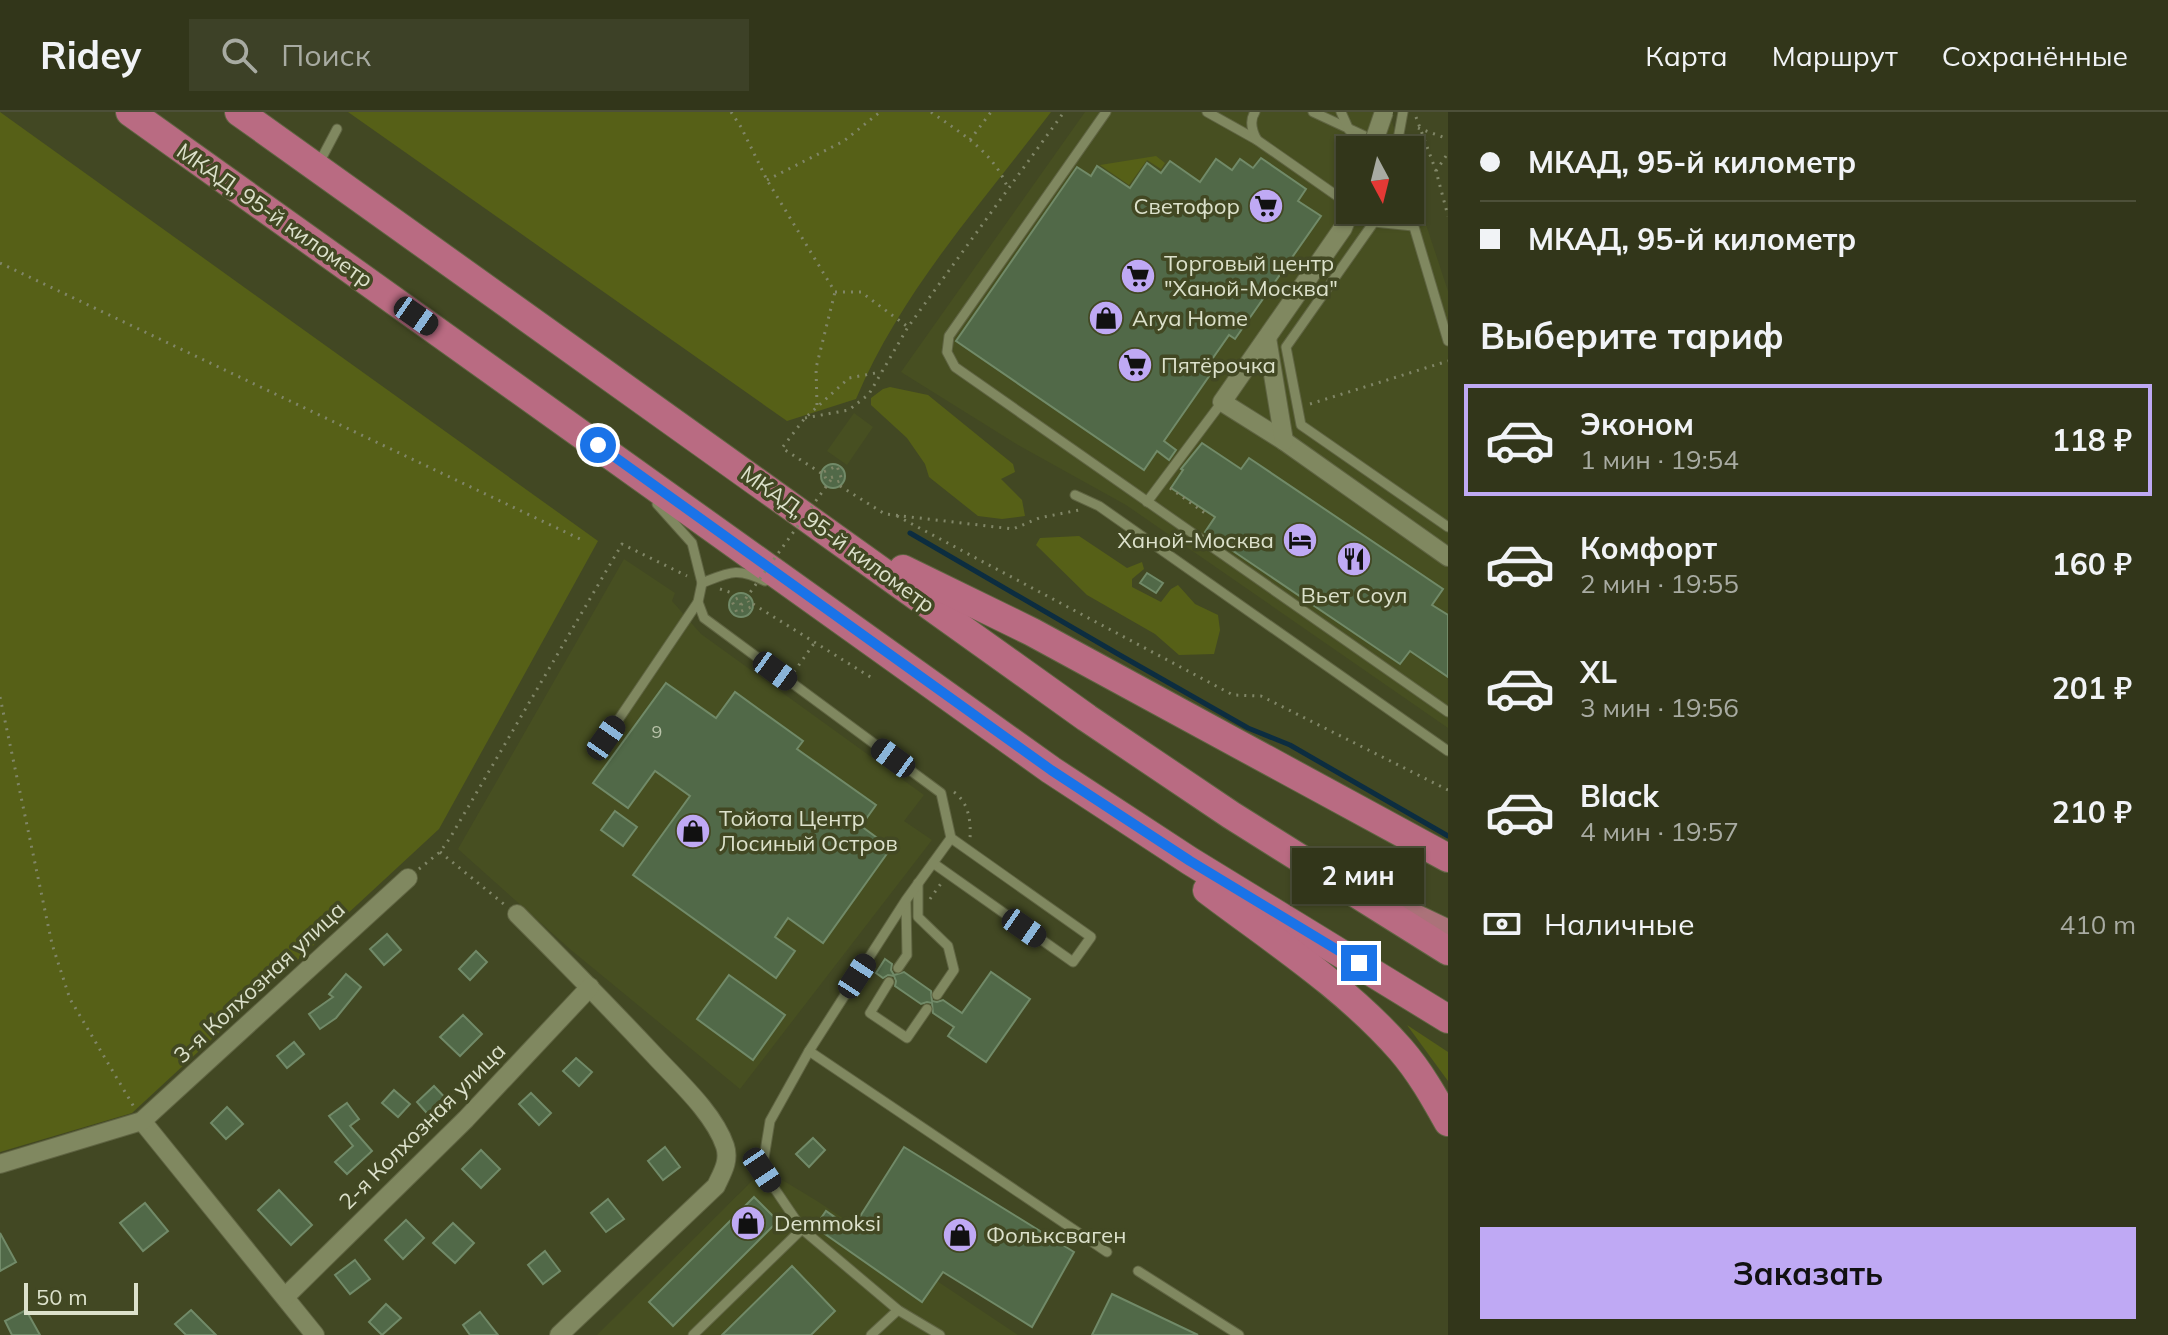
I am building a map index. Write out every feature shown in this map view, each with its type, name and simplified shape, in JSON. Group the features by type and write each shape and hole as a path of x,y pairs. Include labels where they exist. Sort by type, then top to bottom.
{"highway":[{"name":"МКАД, 95-й километр","path":"130,112 1051,770 1203,869 1448,1019"},
{"name":"МКАД, 95-й километр","path":"239,112 1087,718 1231,815 1448,951"},
{"path":"830,534 1032,632 1448,858"},
{"path":"1051,770 1371,1019 1429,1087 1448,1122"}],"main road":[{"path":"1336,880 1448,933"}],"street":[{"path":"1376,136 1384,112"},
{"path":"1344,224 1222,402 1284,441 1448,557"},
{"path":"1267,338 1284,441"},
{"name":"3-я Колхозная улица","path":"138,1114 408,878"},
{"path":"517,914 692,1096 726,1149 727,1164 716,1186 559,1335"},
{"name":"2-я Колхозная улица","path":"285,1297 466,1119 590,987"},
{"path":"0,1164 138,1114 315,1335"}],"lane":[{"path":"1106,112 949,336 947,352 955,367 1448,712"},
{"path":"1207,112 1257,140 1336,197"},
{"path":"1255,112 1251,126 1257,140"},
{"path":"1313,112 1361,136"},
{"path":"1341,112 1349,131"},
{"path":"1399,136 1403,112"},
{"path":"317,168 337,129"},
{"path":"1373,224 1286,347 1301,425 1448,527"},
{"path":"1394,224 1413,226 1448,341"},
{"path":"1147,502 1222,402"},
{"path":"598,445 634,479 692,543 702,583 698,602 606,738"},
{"path":"1075,495 1099,506 1448,751"},
{"path":"702,583 731,571 746,571 769,584"},
{"path":"781,590 851,627"},
{"path":"698,602 704,618 941,793 951,838 1091,937 1073,962 933,863"},
{"path":"940,1335 898,1310 802,1229 762,1170 762,1162 770,1121 809,1051 906,900 951,838"},
{"path":"918,883 918,917 948,946 954,970 937,995"},
{"path":"898,968 907,955 906,900"},
{"path":"889,982 870,1013 907,1038 927,1009"},
{"path":"809,1051 1107,1252"},
{"path":"693,1335 802,1229"},
{"path":"1138,1271 1239,1335"},
{"path":"871,1335 898,1310"}],"path":[{"path":"731,112 767,180 835,292 816,368 817,405"},
{"path":"767,180 844,141 880,112"},
{"path":"931,112 998,165 1007,188"},
{"path":"970,140 991,112"},
{"path":"805,418 849,410 869,394 908,327 1064,112"},
{"path":"1416,112 1418,128 1436,171 1448,216"},
{"path":"1418,128 1448,139"},
{"path":"1436,171 1448,153"},
{"path":"0,263 580,539"},
{"path":"835,292 861,292 908,327"},
{"path":"1297,408 1448,361"},
{"path":"821,473 782,448 817,405 849,378 881,372"},
{"path":"748,601 751,607 737,613 732,601 738,598 741,605 833,477 826,479 823,472 837,466 842,480 835,483"},
{"path":"1161,482 1209,516"},
{"path":"840,486 885,514 1013,529 1039,518 1099,506"},
{"path":"897,516 1233,695 1261,696 1448,790"},
{"path":"408,878 440,852 450,838 622,544 702,583 735,594"},
{"path":"753,604 872,678"},
{"path":"792,675 815,642"},
{"path":"0,697 52,944 70,999 138,1114"},
{"path":"440,852 517,914"}],"shaded area":[{"path":"0,112 598,541 439,829 132,1113 0,1152"},
{"path":"348,112 1051,112 919,285 874,360 856,399 787,421"},
{"path":"1085,112 1389,112 1397,136 1336,136 1336,224 1424,224 1424,218 1448,291 1448,728 1126,505 1018,445 901,372"},
{"path":"1156,156 1165,163 1161,169 1147,160 1129,185 1100,165"},
{"path":"890,387 928,395 1013,464 1015,472 1001,479 1022,500 1025,516 1002,519 978,516 929,477 925,464 907,438 871,405 871,398"},
{"path":"854,413 873,427 847,465 827,451"},
{"path":"1079,536 1127,568 1142,562 1144,569 1132,579 1132,587 1161,602 1178,585 1195,604 1218,615 1220,630 1214,654 1179,655 1155,634 1087,595 1036,545 1040,538"},
{"name":"Тойота Центр Лосиный Остров","path":"624,559 675,593 672,601 701,634 924,795 904,821 932,840 740,1089 571,950 458,849"},
{"path":"1407,1025 1448,1052 1448,1081"},
{"path":"764,1169 817,1201 1018,1335 597,1335"}],"building":[{"name":"Торговый центр \"Ханой-Москва\"","path":"1261,158 1306,189 1298,201 1321,216 1235,339 1229,335 1206,368 1212,372 1164,441 1176,450 1169,460 1157,451 1144,470 956,341 1077,167 1091,176 1097,166 1130,188 1147,163 1161,173 1170,161 1200,182 1216,159 1232,170 1240,159 1253,168"},
{"path":"1202,443 1241,469 1249,458 1443,589 1432,605 1448,615 1448,677 1410,651 1400,664 1205,532 1215,517 1171,488 1181,469"},
{"path":"833,464 842,467 845,476 842,485 833,488 824,485 821,476 824,467"},
{"path":"1147,573 1163,583 1156,593 1140,583"},
{"path":"741,593 750,596 753,605 750,614 741,617 732,614 729,605 732,596"},
{"path":"666,683 716,718 735,692 803,741 797,749 876,805 861,826 891,848 823,943 788,918 775,937 795,951 776,978 633,875 690,796 655,771 628,808 593,783"},
{"path":"615,811 637,827 623,846 601,830"},
{"path":"387,934 401,950 384,965 370,949"},
{"path":"476,951 487,962 470,980 459,969"},
{"path":"885,959 892,964 894,975 904,972 931,991 932,1001 943,1000 962,1013 991,972 1030,999 986,1062 948,1036 954,1027 933,1013 932,1003 921,1004 895,986 894,976 883,978 876,973"},
{"path":"346,974 361,987 336,1018 320,1029 309,1014 333,997 329,994"},
{"path":"729,975 785,1015 753,1060 697,1019"},
{"path":"463,1015 482,1034 460,1056 440,1037"},
{"path":"294,1042 304,1054 287,1068 277,1056"},
{"path":"576,1058 592,1072 579,1086 563,1071"},
{"path":"434,1086 451,1104 433,1120 417,1102"},
{"path":"394,1090 410,1104 398,1117 382,1103"},
{"path":"531,1093 551,1113 539,1125 519,1104"},
{"path":"347,1103 359,1119 350,1126 372,1151 347,1174 335,1162 353,1146 329,1116"},
{"path":"227,1107 243,1124 226,1139 211,1123"},
{"path":"813,1138 825,1150 809,1167 796,1154"},
{"path":"665,1147 680,1167 663,1180 648,1161"},
{"path":"904,1147 1074,1252 1032,1327 943,1272 922,1302 815,1227 826,1211 852,1229"},
{"path":"481,1150 500,1169 481,1188 462,1169"},
{"path":"279,1190 312,1225 291,1245 258,1210"},
{"path":"754,1197 778,1221 673,1326 649,1302"},
{"path":"608,1199 624,1219 606,1232 591,1213"},
{"path":"145,1203 168,1231 143,1251 120,1223"},
{"path":"406,1220 424,1238 403,1259 385,1240"},
{"path":"453,1223 474,1243 455,1263 433,1243"},
{"path":"0,1233 16,1262 0,1271"},
{"path":"545,1251 560,1271 543,1284 528,1265"},
{"path":"355,1260 370,1279 350,1294 335,1275"},
{"path":"792,1266 835,1311 811,1335 722,1335"},
{"path":"1112,1294 1198,1335 1092,1335"},
{"path":"386,1304 401,1318 382,1335 369,1322"},
{"path":"26,1310 40,1335 12,1335 5,1321"},
{"path":"191,1310 216,1335 186,1335 175,1324"},
{"path":"480,1312 498,1335 470,1335 463,1325"}],"waterway":[{"path":"910,533 1248,728 1290,745 1448,836"}],"place":[{"name":"Светофор","path":"1266,206"},
{"name":"Торговый центр \"Ханой-Москва\"","path":"1138,276"},
{"name":"Arya Home","path":"1106,318"},
{"name":"Пятёрочка","path":"1135,365"},
{"name":"Ханой-Москва","path":"1300,540"},
{"name":"Вьет Соул","path":"1354,559"},
{"name":"Тойота Центр Лосиный Остров","path":"693,831"},
{"name":"Demmoksi","path":"748,1223"},
{"name":"Фольксваген","path":"960,1235"}],"route":[{"path":"598,445 1051,770 1190,861 1359,963"}]}
